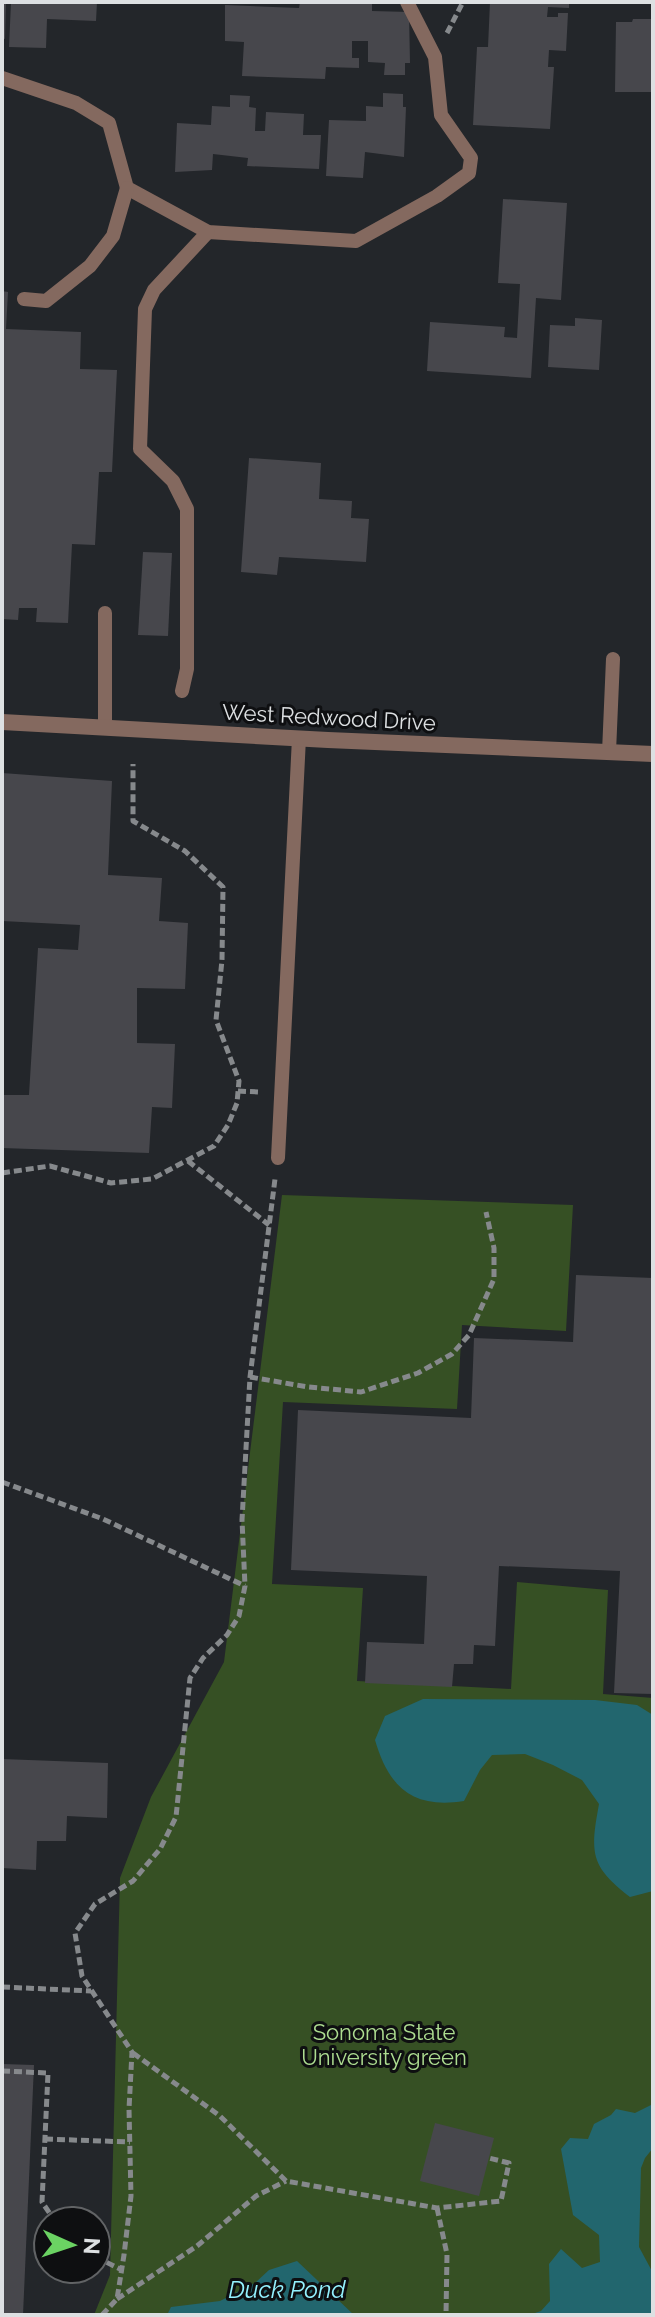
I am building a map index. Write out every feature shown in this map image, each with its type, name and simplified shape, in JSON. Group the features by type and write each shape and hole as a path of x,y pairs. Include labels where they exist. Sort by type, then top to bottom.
{"street":[{"name":"West Redwood Drive","path":"2,722 653,754"}],"lane":[{"path":"127,188 208,232 356,241 437,196 469,173 471,158 441,115 435,57 407,2"},
{"path":"2,78 76,103 109,123 127,188 113,236 90,266 46,301 24,299"},
{"path":"182,691 187,669 187,509 173,481 140,449 145,309 154,290 208,232"},
{"path":"105,613 105,726"},
{"path":"609,752 613,659"},
{"path":"278,1158 299,738"}],"path":[{"path":"2,1173 50,1166 111,1183 152,1179 214,1146 228,1125 237,1103 239,1081 216,1020 222,960 223,887 185,851 133,821 133,764"},
{"path":"238,1091 260,1092"},
{"path":"278,1158 250,1377 242,1520 245,1586 239,1616 190,1678 176,1817 160,1849 133,1881 95,1904 75,1933 82,1976 132,2052 220,2116 286,2181"},
{"path":"188,1161 269,1225"},
{"path":"250,1377 361,1392 418,1373 452,1354 469,1335 494,1279 494,1248 486,1212"},
{"path":"2,1482 103,1519 245,1586"},
{"path":"2,1987 92,1991"},
{"path":"117,2299 131,2196 132,2052"},
{"path":"2,2071 48,2073 44,2205"},
{"path":"45,2139 130,2142"},
{"path":"102,2315 117,2299 197,2246 256,2196 286,2181 437,2208 501,2201 509,2163 489,2158"},
{"path":"437,2208 447,2254 446,2315"},
{"path":"112,2265 122,2270"}],"green space":[{"name":"Sonoma State University green","path":"282,1195 573,1205 566,1331 462,1325 457,1409 283,1402 272,1584 363,1588 357,1681 511,1689 517,1582 608,1590 603,1694 653,1698 653,2315 94,2315 106,2285 112,2285 120,1878 151,1797 224,1662"}],"water":[{"path":"423,1699 595,1700 637,1705 653,1715 653,1891 630,1897 607,1876 600,1867 594,1847 599,1804 582,1780 553,1765 525,1754 492,1755 480,1770 464,1801 431,1802 406,1792 388,1771 375,1740 385,1716"},
{"path":"653,2104 653,2148 641,2168 639,2247 653,2273 653,2315 529,2315 541,2311 550,2301 549,2264 561,2249 582,2268 600,2262 599,2235 573,2215 561,2149 570,2138 588,2139 594,2124 616,2109 635,2113"},
{"name":"Duck Pond","path":"297,2261 354,2315 167,2315 171,2307 220,2301 255,2283 269,2270"}],"building":[{"path":"2,2 6,2 5,39 2,38"},
{"path":"11,2 97,2 96,21 47,19 46,48 9,47"},
{"path":"300,2 372,4 372,11 409,12 410,63 405,63 405,75 384,75 385,63 368,62 368,41 352,41 352,58 359,58 359,68 326,67 325,79 242,76 244,42 225,41 225,5 299,8"},
{"path":"490,2 569,2 569,8 548,7 547,17 568,13 566,51 549,50 548,67 554,67 550,129 473,125 477,47 488,47"},
{"path":"633,19 653,19 653,92 615,92 616,22 632,22"},
{"path":"383,93 403,94 403,107 406,107 404,157 365,152 363,178 326,176 329,120 366,121 366,106 383,107"},
{"path":"230,95 250,96 249,107 256,108 255,131 265,131 266,112 304,114 303,135 321,135 319,169 247,166 248,158 213,154 212,170 175,172 177,123 211,125 212,106 230,107"},
{"path":"503,199 567,203 561,300 536,298 531,378 427,371 430,322 505,327 504,337 517,338 520,284 498,283"},
{"path":"2,291 8,292 6,329 81,332 80,369 117,370 112,472 99,472 95,545 72,544 68,623 36,622 37,608 19,608 18,620 2,619"},
{"path":"575,318 602,320 599,370 548,367 550,325 575,326"},
{"path":"249,458 321,463 319,499 352,501 351,518 369,519 366,562 279,557 277,575 241,572"},
{"path":"143,552 172,553 168,636 138,635"},
{"path":"2,773 112,781 108,875 162,878 159,921 188,923 185,989 137,988 137,1043 175,1044 172,1108 152,1107 149,1153 2,1148 2,1095 29,1095 38,948 78,950 80,925 2,921"},
{"path":"576,1275 653,1278 653,1694 614,1693 620,1571 499,1566 495,1646 474,1645 473,1664 454,1664 452,1687 365,1683 367,1642 424,1644 427,1576 291,1570 298,1410 471,1418 474,1338 573,1342"},
{"path":"2,1759 108,1763 107,1818 67,1816 66,1841 37,1841 36,1870 2,1868"},
{"path":"2,2064 34,2065 23,2315 2,2315"},
{"path":"435,2123 494,2138 479,2196 420,2181"}]}
